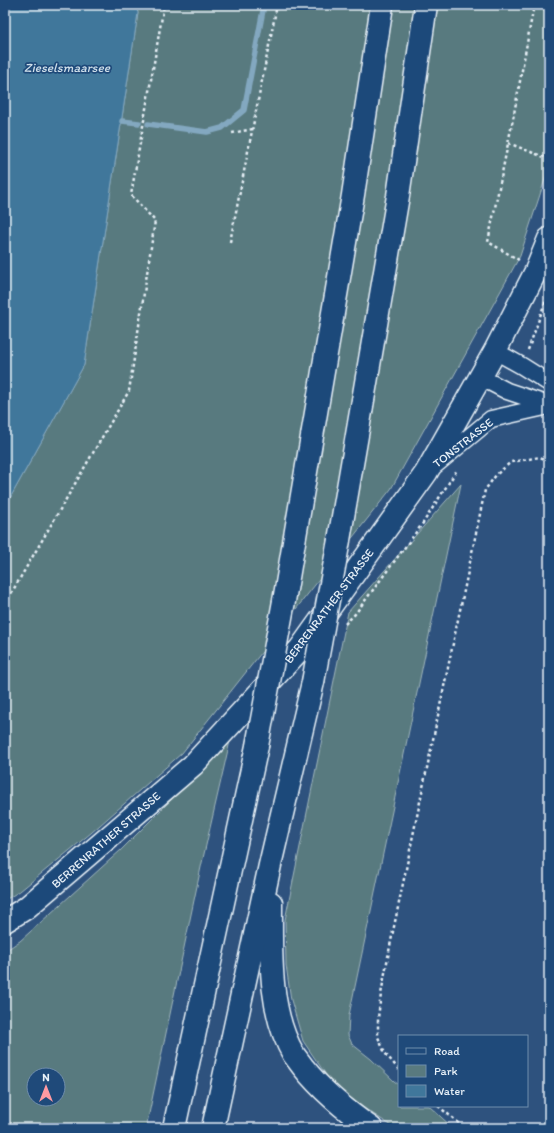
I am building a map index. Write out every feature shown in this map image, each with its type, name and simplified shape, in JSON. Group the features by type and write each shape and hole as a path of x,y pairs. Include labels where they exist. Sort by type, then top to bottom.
{"main road":[{"path":"174,1128 256,746 284,601 353,195 382,5"},
{"path":"213,1128 270,865 313,682 398,196 426,5"},
{"name":"BERRENRATHER STRASSE","path":"5,921 26,908 192,765 300,649 426,473 494,351 536,271 549,239"},
{"path":"270,865 273,982 277,1008 285,1034 294,1055 315,1082 329,1096 371,1128"}],"street":[{"path":"494,351 549,383"},
{"name":"TONSTRASSE","path":"480,377 507,391 549,406"},
{"name":"TONSTRASSE","path":"426,473 491,419 549,406"}],"path":[{"path":"5,604 129,391 155,221 131,195 164,5"},
{"path":"230,242 277,5"},
{"path":"534,5 488,242 536,271"},
{"path":"232,133 253,129"},
{"path":"508,143 549,159"},
{"path":"398,1069 385,1054 378,1037 378,1018 381,994 392,933 485,490 496,475 511,462 540,457 549,461"},
{"path":"439,1107 465,1128"}],"green space":[{"path":"136,5 549,5 549,167 520,256 391,489 182,753 91,833 20,891 5,900 5,507 84,365 138,13"},
{"path":"461,484 349,1015 348,1035 352,1044 371,1059 398,1084 398,1107 430,1107 453,1128 395,1128 333,1085 303,1041 291,1000 286,965 285,920 348,612"},
{"path":"230,741 201,867 146,1128 5,1128 5,951 20,941 121,850"}],"water":[{"name":"Zieselsmaarsee","path":"5,5 136,5 138,13 84,365 5,507"}],"waterway":[{"path":"148,124 207,132 222,128 244,110 264,5"},
{"path":"122,121 139,123"}]}
